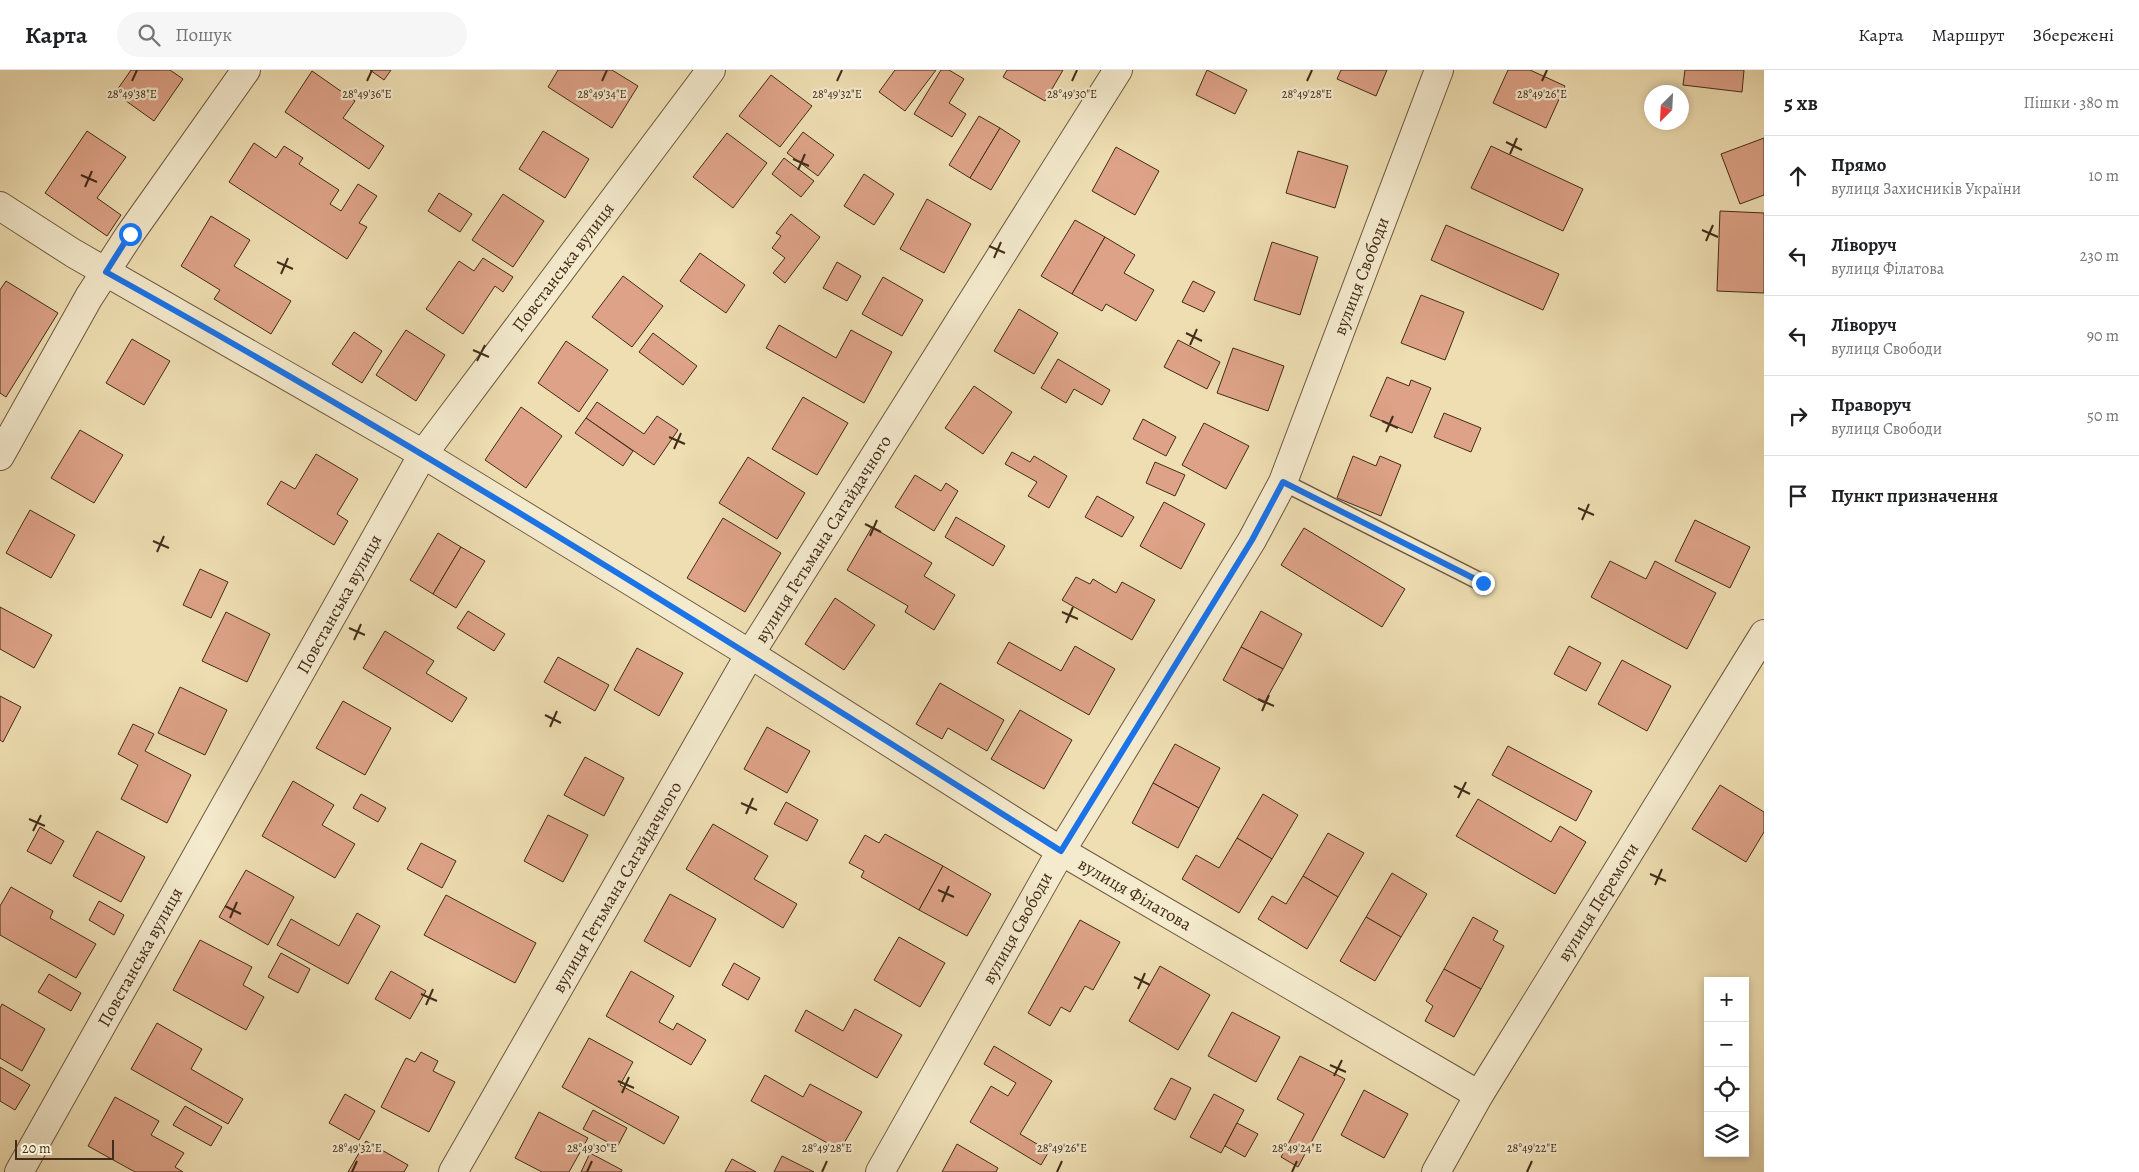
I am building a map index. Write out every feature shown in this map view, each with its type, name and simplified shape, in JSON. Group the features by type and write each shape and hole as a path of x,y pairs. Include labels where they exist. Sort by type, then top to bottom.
{"street":[{"path":"0,456 84,306 130,234 246,70"},
{"name":"Повстанська вулиця","path":"19,1172 423,454 711,70"},
{"name":"вулиця Гетьмана Сагайдачного","path":"453,1172 750,654 1118,70"},
{"name":"вулиця Свободи","path":"880,1172 1061,851 1252,540 1283,482 1439,70"},
{"name":"вулиця Філатова","path":"0,206 106,272 423,454 750,654 1061,851 1479,1095"},
{"name":"вулиця Перемоги","path":"1436,1172 1479,1095 1764,634"}],"lane":[{"path":"1283,482 1483,583"}],"building":[{"path":"131,70 170,70 183,79 154,121 115,93"},
{"path":"370,70 391,70 384,80"},
{"path":"558,70 612,70 638,86 612,128 548,87"},
{"path":"895,70 936,70 905,111 879,92"},
{"path":"941,70 949,70 964,79 949,103 966,114 952,137 914,114"},
{"path":"1007,70 1063,70 1045,101 1003,77"},
{"path":"1207,70 1247,90 1235,114 1196,95"},
{"path":"1341,70 1387,70 1376,96 1337,79"},
{"path":"1508,70 1530,70 1565,86 1546,128 1493,103"},
{"path":"1685,70 1744,70 1742,92 1683,85"},
{"path":"312,71 355,101 343,118 384,146 369,169 285,112"},
{"path":"771,75 812,106 780,147 739,116"},
{"path":"979,116 1000,128 970,178 949,165"},
{"path":"1000,128 1020,141 991,190 970,178"},
{"path":"87,131 126,157 97,198 121,215 107,236 45,193"},
{"path":"543,131 589,159 565,198 519,169"},
{"path":"803,132 834,155 818,176 787,153"},
{"path":"727,133 767,163 733,208 693,177"},
{"path":"1764,138 1764,195 1740,204 1721,154"},
{"path":"254,143 276,158 284,146 303,158 299,164 339,190 330,204 341,211 358,184 377,196 359,223 367,227 347,259 229,182"},
{"path":"1491,146 1583,189 1563,231 1471,188"},
{"path":"1116,147 1159,171 1135,215 1092,191"},
{"path":"1298,151 1348,166 1335,208 1286,193"},
{"path":"784,158 814,181 801,197 772,174"},
{"path":"864,174 894,194 874,225 844,206"},
{"path":"439,193 472,214 460,232 428,211"},
{"path":"503,194 544,221 513,267 472,240"},
{"path":"927,199 971,224 944,273 900,249"},
{"path":"1720,211 1764,213 1764,293 1717,291"},
{"path":"791,214 820,237 785,283 773,273 785,258 772,248 781,236 776,233"},
{"path":"211,216 250,240 234,266 291,301 271,334 214,299 220,290 181,266"},
{"path":"1075,220 1105,237 1072,294 1041,276"},
{"path":"1446,225 1559,274 1543,310 1431,260"},
{"path":"1105,237 1135,255 1124,273 1154,290 1136,321 1106,304 1102,311 1072,294"},
{"path":"1272,242 1318,257 1300,315 1254,300"},
{"path":"700,253 745,285 726,313 680,281"},
{"path":"483,258 513,277 503,292 495,286 463,334 426,309 459,261 474,271"},
{"path":"837,262 861,276 847,301 823,288"},
{"path":"623,276 663,306 632,347 592,317"},
{"path":"883,277 923,300 902,336 862,314"},
{"path":"6,281 58,313 6,397 0,393 0,290"},
{"path":"1193,281 1215,292 1204,312 1182,302"},
{"path":"1421,295 1464,312 1445,360 1401,343"},
{"path":"1019,309 1058,333 1034,374 994,351"},
{"path":"779,325 836,358 851,330 892,352 864,403 766,348"},
{"path":"406,330 445,355 416,401 376,375"},
{"path":"354,332 382,351 362,383 332,364"},
{"path":"653,333 697,366 683,385 639,352"},
{"path":"132,339 170,361 144,405 106,383"},
{"path":"1178,340 1220,362 1207,389 1164,367"},
{"path":"566,341 608,370 579,412 538,383"},
{"path":"1233,348 1284,366 1268,411 1217,393"},
{"path":"1058,359 1110,390 1102,405 1074,389 1066,403 1041,388"},
{"path":"1387,377 1409,386 1411,380 1431,388 1412,433 1370,416"},
{"path":"974,386 1012,412 983,454 945,428"},
{"path":"803,397 848,423 817,475 772,449"},
{"path":"597,402 644,434 657,416 678,430 654,465 586,418"},
{"path":"521,407 562,436 526,488 485,460"},
{"path":"1444,413 1481,428 1471,452 1434,437"},
{"path":"586,418 633,451 623,466 575,433"},
{"path":"1143,419 1176,437 1166,456 1133,439"},
{"path":"1204,423 1249,446 1226,489 1182,465"},
{"path":"80,430 123,455 94,503 51,478"},
{"path":"1012,452 1030,462 1034,456 1067,476 1049,508 1028,496 1037,482 1005,464"},
{"path":"316,454 358,479 337,514 348,521 334,545 267,504 281,481 295,489"},
{"path":"1353,456 1376,466 1380,456 1401,465 1381,516 1337,498"},
{"path":"748,457 805,493 777,539 719,503"},
{"path":"1155,462 1185,475 1175,496 1146,483"},
{"path":"915,475 941,491 946,483 958,491 934,531 895,507"},
{"path":"1097,496 1134,517 1122,537 1085,517"},
{"path":"1164,502 1205,524 1181,569 1140,546"},
{"path":"30,510 75,535 51,578 6,553"},
{"path":"956,517 1005,546 993,566 945,537"},
{"path":"723,518 781,553 745,612 687,578"},
{"path":"1695,520 1750,547 1730,588 1675,561"},
{"path":"872,527 932,563 924,576 955,595 934,630 905,612 908,606 847,570"},
{"path":"1304,528 1405,589 1382,627 1281,565"},
{"path":"438,533 461,547 433,594 410,580"},
{"path":"461,547 485,561 456,608 433,594"},
{"path":"1610,561 1646,579 1655,561 1716,593 1687,649 1591,597"},
{"path":"200,569 228,582 211,618 183,605"},
{"path":"1076,577 1090,584 1093,579 1116,593 1122,582 1155,600 1132,640 1062,600"},
{"path":"835,598 875,625 844,670 805,644"},
{"path":"0,607 52,635 34,668 0,649"},
{"path":"468,611 505,634 494,651 457,628"},
{"path":"1261,611 1302,634 1283,669 1241,647"},
{"path":"226,612 270,634 247,682 202,661"},
{"path":"385,631 434,661 426,673 467,698 452,722 363,668"},
{"path":"1009,642 1061,671 1075,646 1115,669 1089,715 997,663"},
{"path":"1569,646 1601,663 1586,691 1554,674"},
{"path":"1241,647 1283,669 1264,703 1223,680"},
{"path":"637,648 683,673 659,716 614,690"},
{"path":"558,657 609,685 595,711 544,682"},
{"path":"1622,660 1671,686 1647,731 1598,704"},
{"path":"940,683 1004,720 987,751 948,728 942,739 916,724"},
{"path":"180,687 227,710 205,755 158,733"},
{"path":"0,696 21,707 3,742 0,740"},
{"path":"343,701 391,728 365,775 316,748"},
{"path":"1020,710 1072,740 1044,789 991,759"},
{"path":"133,724 154,734 145,751 191,775 167,823 121,799 138,765 118,754"},
{"path":"767,727 810,751 787,793 744,769"},
{"path":"1175,744 1220,768 1199,808 1153,783"},
{"path":"1508,746 1592,791 1576,821 1492,775"},
{"path":"585,757 624,778 604,816 564,795"},
{"path":"293,781 334,805 322,825 355,844 335,878 262,836"},
{"path":"1153,783 1199,808 1178,848 1132,823"},
{"path":"1720,785 1764,812 1764,832 1746,862 1692,829"},
{"path":"361,794 386,808 378,822 353,808"},
{"path":"1263,794 1298,815 1272,859 1237,838"},
{"path":"1478,799 1551,842 1560,826 1586,842 1555,894 1456,836"},
{"path":"786,802 818,820 807,841 774,824"},
{"path":"548,815 588,835 563,882 524,861"},
{"path":"713,824 768,856 754,879 797,904 783,928 686,869"},
{"path":"40,827 64,841 51,864 27,851"},
{"path":"97,831 145,857 121,902 73,876"},
{"path":"1328,833 1364,853 1338,897 1303,876"},
{"path":"885,834 943,866 919,910 861,877 864,871 849,863 865,835 879,843"},
{"path":"1237,838 1272,859 1239,913 1182,879 1196,855 1219,868"},
{"path":"421,843 456,861 442,888 407,869"},
{"path":"943,866 991,894 967,936 919,910"},
{"path":"246,870 294,897 268,945 219,917"},
{"path":"1392,873 1427,894 1401,937 1366,917"},
{"path":"1303,876 1338,897 1307,949 1258,919 1272,896 1286,904"},
{"path":"11,887 53,911 50,918 96,944 76,978 0,935 0,906"},
{"path":"670,894 716,919 690,967 644,941"},
{"path":"446,895 536,943 515,983 424,935"},
{"path":"99,901 124,915 114,935 89,920"},
{"path":"357,913 380,926 348,984 277,945 291,919 339,946"},
{"path":"1366,917 1401,937 1375,981 1340,961"},
{"path":"1473,917 1498,931 1493,940 1504,946 1481,989 1444,969"},
{"path":"1080,920 1120,942 1093,990 1085,986 1070,1012 1061,1007 1050,1026 1028,1013"},
{"path":"899,937 945,963 920,1007 874,980"},
{"path":"200,940 252,967 243,985 264,997 246,1030 173,990"},
{"path":"281,953 310,969 298,993 268,977"},
{"path":"734,963 760,978 748,1000 722,985"},
{"path":"1160,966 1210,995 1178,1050 1129,1021"},
{"path":"1444,969 1481,989 1454,1037 1425,1021 1433,1006 1426,1001"},
{"path":"391,971 426,991 410,1019 375,999"},
{"path":"631,971 674,996 659,1022 673,1030 677,1023 706,1040 691,1065 606,1016"},
{"path":"49,974 81,993 71,1011 38,992"},
{"path":"2,1004 45,1029 22,1071 0,1058 0,1008"},
{"path":"855,1009 902,1035 877,1078 795,1031 806,1010 843,1031"},
{"path":"1232,1012 1280,1037 1256,1082 1208,1056"},
{"path":"157,1023 202,1049 191,1069 243,1099 228,1124 131,1069"},
{"path":"589,1038 633,1062 620,1085 679,1117 664,1144 562,1087"},
{"path":"994,1046 1052,1081 1020,1134 1049,1151 1041,1165 970,1122 991,1086 1008,1096 1016,1083 984,1064"},
{"path":"421,1052 438,1061 433,1071 455,1082 429,1132 381,1107 406,1058 415,1062"},
{"path":"1300,1056 1345,1079 1298,1167 1281,1157 1304,1114 1277,1099"},
{"path":"0,1067 30,1085 15,1110 0,1101"},
{"path":"765,1075 803,1097 810,1084 862,1112 840,1150 751,1101"},
{"path":"1171,1078 1191,1088 1175,1120 1154,1109"},
{"path":"1364,1090 1408,1114 1384,1158 1341,1135"},
{"path":"345,1094 375,1111 359,1140 329,1123"},
{"path":"1214,1094 1244,1110 1221,1153 1190,1137"},
{"path":"115,1097 159,1121 151,1135 184,1153 175,1167 183,1172 135,1172 88,1146"},
{"path":"185,1106 222,1127 211,1146 173,1125"},
{"path":"593,1110 627,1128 617,1147 583,1129"},
{"path":"539,1112 588,1138 569,1172 542,1172 515,1158"},
{"path":"1237,1123 1258,1134 1245,1157 1225,1146"},
{"path":"366,1141 408,1165 404,1172 348,1172"},
{"path":"957,1144 998,1168 996,1172 942,1172"},
{"path":"590,1153 622,1170 621,1172 581,1172"},
{"path":"782,1156 814,1172 774,1172"},
{"path":"732,1159 756,1172 725,1172"}],"route":[{"path":"130,234 106,272 423,454 750,654 1061,851 1252,540 1283,482 1483,583"}]}
